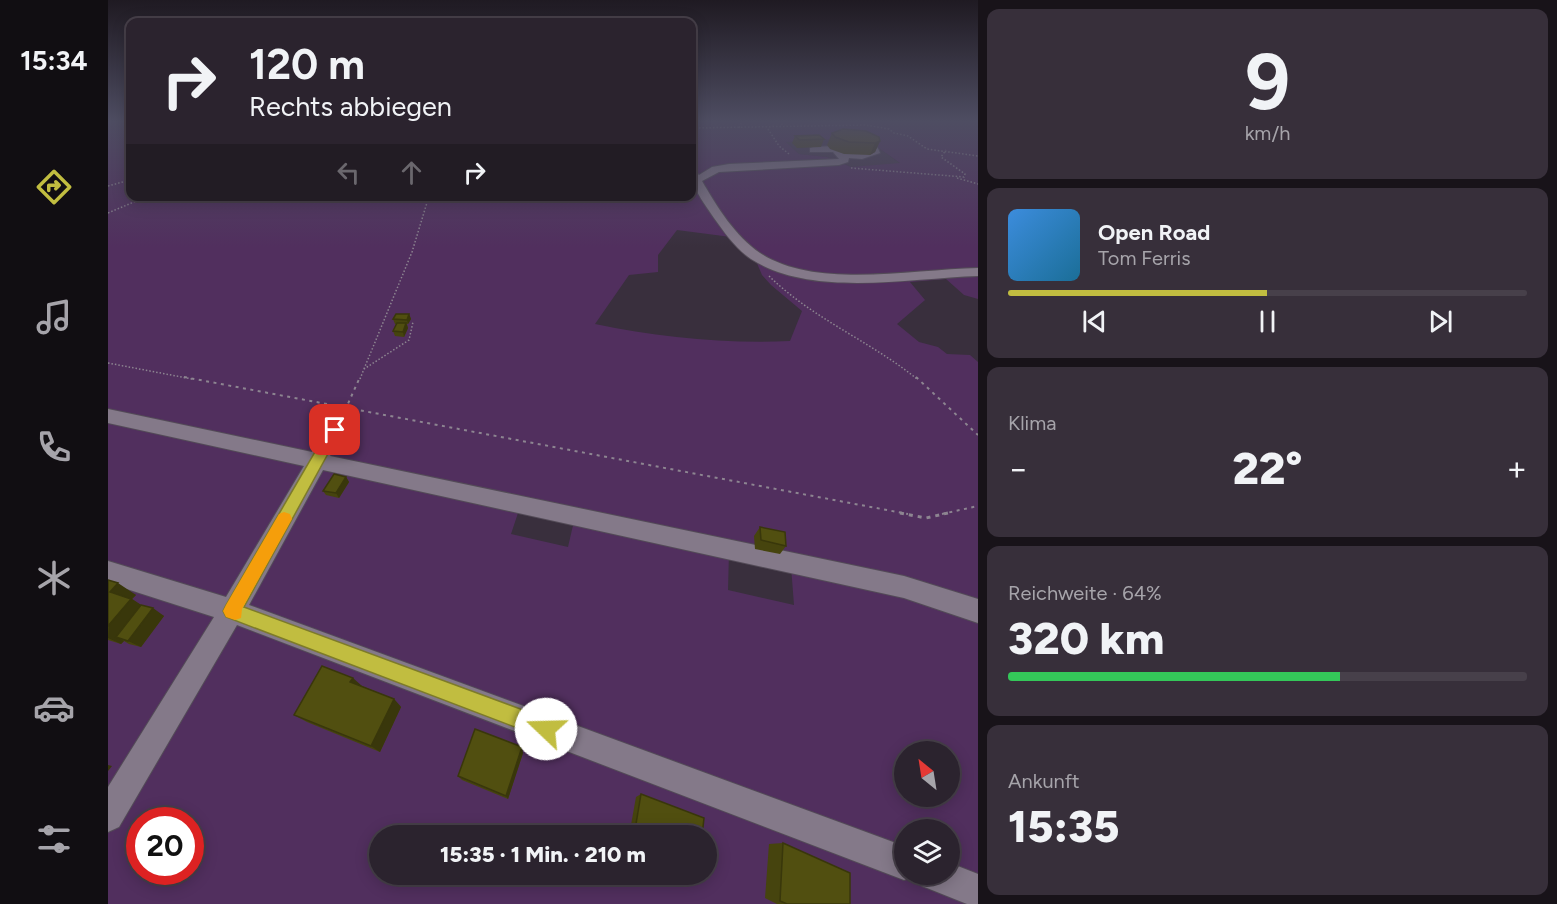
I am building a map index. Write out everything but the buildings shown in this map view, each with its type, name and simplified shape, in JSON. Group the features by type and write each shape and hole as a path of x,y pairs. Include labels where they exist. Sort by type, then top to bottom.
{"lane":[{"path":"696,175 721,168 832,162"},
{"path":"696,179 738,239 762,259 790,270 841,278 978,272"},
{"path":"108,416 904,587 978,611"},
{"path":"108,816 232,611 335,430"},
{"path":"108,572 232,611 894,859"},
{"path":"960,884 978,891"}],"path":[{"path":"825,163 839,168 964,177 965,174 954,168 951,162"},
{"path":"952,177 978,184"},
{"path":"108,186 126,181"},
{"path":"108,213 136,201"},
{"path":"347,408 408,262 427,201"},
{"path":"762,259 765,272 800,304 830,325 908,371 978,435"},
{"path":"363,369 408,340 413,322"},
{"path":"108,363 926,518 978,506"}],"shaded area":[{"path":"108,162 126,162 126,201 696,201 696,162 839,162 851,167 899,162 978,162 978,299 964,295 946,279 910,282 925,300 897,324 919,342 938,347 947,354 970,355 978,362 978,904 108,904","holes":["677,230 731,237 756,261 762,275 771,285 802,311 790,341 692,338 643,333 595,324 629,275 658,272 658,255","519,510 574,521 568,547 511,534","729,552 791,566 794,605 728,590"]},
{"path":"839,162 901,164 851,167"}],"slow traffic":[{"path":"235,612 232,611 284,519"}],"route":[{"path":"335,430 232,611 546,729"}]}
